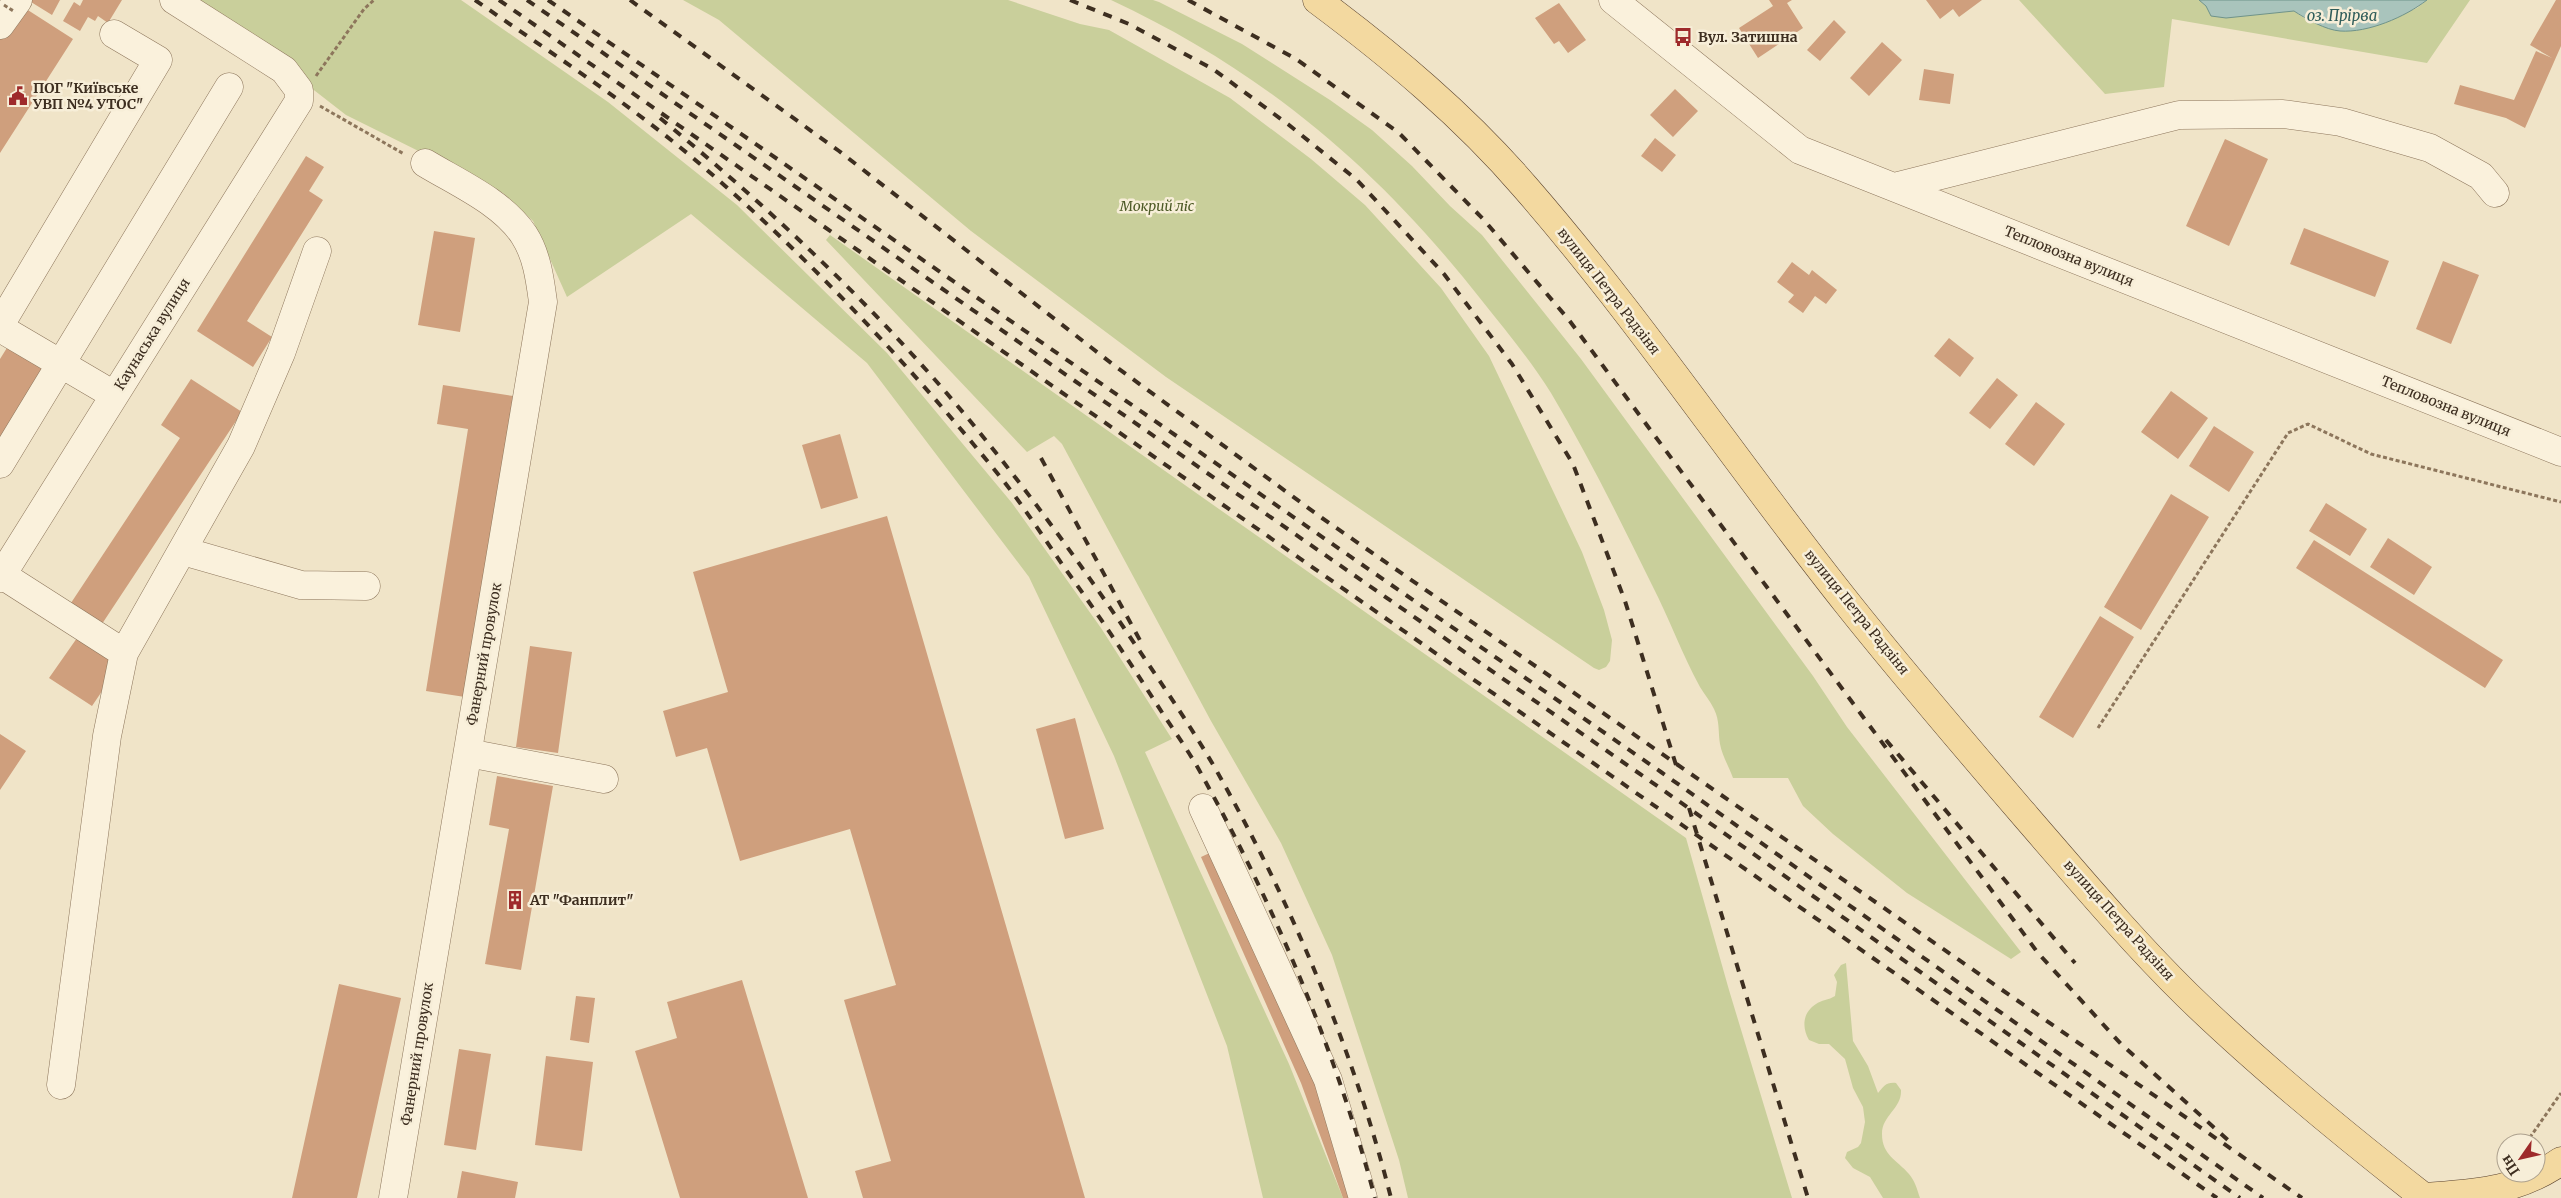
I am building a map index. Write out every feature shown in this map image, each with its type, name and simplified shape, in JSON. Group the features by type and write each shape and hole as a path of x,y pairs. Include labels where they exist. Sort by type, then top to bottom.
{"main road":[{"name":"вулиця Петра Радзіня","path":"1317,0 1382,48 1451,110 1523,185 1622,306 1848,603 1982,766 2115,920 2188,995 2300,1098 2425,1198"},
{"path":"2425,1198 2505,1189 2544,1173 2561,1161"}],"street":[{"path":"174,0 284,70 294,80 298,90"},
{"name":"Тепловозна вулиця","path":"1613,0 1800,150 2561,452"},
{"path":"114,34 158,60 0,327 114,395"},
{"path":"0,464 229,87"},
{"name":"Каунаська вулиця","path":"1,576 295,110 299,101 298,90"},
{"path":"1894,187 2179,116 2283,114 2341,122 2430,148 2480,176 2495,193"},
{"name":"Фанерний провулок","path":"393,1198 543,302 538,266 524,236 496,206 425,163"},
{"path":"61,1085 107,736 124,654 241,446 281,353 317,251"},
{"path":"183,550 301,585 366,586"},
{"path":"1,576 124,654"},
{"path":"468,753 604,779"},
{"path":"1203,808 1328,1080 1363,1198"}],"path":[{"path":"374,0 364,9 317,75 298,90 326,110 413,159 425,163"},
{"path":"2098,728 2288,433 2308,424 2371,454 2561,502"},
{"path":"2533,1133 2561,1093"}],"green space":[{"path":"198,0 461,0 608,102 737,205 887,353 1012,503 1101,628 1172,739 1145,752 1289,1064 1343,1198 1263,1198 1227,1046 1114,756 1029,577 867,363 691,214 567,297 533,221 503,193 346,115"},
{"name":"Мокрий ліс","path":"683,0 1008,0 1080,24 1109,30 1230,98 1311,159 1365,205 1441,288 1489,356 1582,552 1604,610 1612,640 1610,661 1606,667 1599,670 1594,668 1166,377 971,231 719,20"},
{"path":"1111,0 1153,0 1159,2 1242,44 1330,100 1372,130 1412,166 1450,206 1482,235 1581,359 1813,676 1847,727 2021,952 2011,959 1907,893 1833,834 1803,806 1788,778 1733,778 1721,748 1716,713 1693,674 1616,512 1551,393 1501,324 1402,208 1360,167 1315,128 1269,92 1219,59 1167,28"},
{"path":"2019,0 2199,0 2206,6 2294,11 2304,18 2369,28 2417,8 2427,0 2470,0 2427,63 2172,19 2164,87 2105,94"},
{"path":"830,235 1686,838 1729,990 1792,1198 1408,1198 1399,1160 1332,955 1281,843 1211,721 1062,444 1054,436 1027,452 826,240"},
{"path":"1846,963 1853,1041 1868,1066 1878,1093 1884,1086 1890,1083 1896,1083 1901,1090 1898,1102 1883,1127 1883,1141 1887,1152 1911,1177 1920,1198 1883,1198 1870,1177 1853,1168 1845,1158 1847,1152 1858,1147 1861,1143 1865,1122 1863,1107 1853,1088 1845,1059 1829,1044 1819,1044 1809,1040 1805,1031 1806,1016 1811,1008 1835,996 1837,982 1834,975 1841,965"}],"water":[{"name":"оз. Прірва","path":"2199,0 2427,0 2386,23 2351,31 2340,31 2310,21 2294,11 2226,18 2211,16 2206,6"}],"building":[{"path":"32,0 60,0 52,15 31,2"},
{"path":"83,0 122,0 108,23 98,16 95,21 88,17 80,31 63,21 74,2 80,6"},
{"path":"1769,0 1792,0 1787,3 1803,28 1758,58 1739,28 1773,6"},
{"path":"1926,0 1982,0 1959,17 1953,9 1940,19"},
{"path":"2556,0 2561,0 2561,46 2525,128 2506,118 2454,104 2460,85 2514,100 2536,51 2552,58 2530,45"},
{"path":"1559,3 1586,40 1568,53 1559,41 1554,44 1535,18"},
{"name":"ПОГ \"Київське УВП №4 УТОС\"","path":"20,5 73,39 0,153 0,36"},
{"path":"1834,20 1846,32 1820,61 1807,50"},
{"path":"1882,42 1902,60 1869,96 1850,78"},
{"path":"1924,69 1954,74 1950,104 1919,100"},
{"path":"1675,89 1698,111 1673,137 1650,115"},
{"path":"1655,138 1676,155 1662,172 1641,156"},
{"path":"2225,139 2268,159 2229,246 2186,226"},
{"path":"306,156 324,167 309,191 323,200 247,321 272,337 253,367 197,331"},
{"path":"2304,228 2389,261 2375,297 2290,264"},
{"path":"434,231 475,238 460,332 418,325"},
{"path":"2443,261 2479,275 2451,344 2416,329"},
{"path":"1792,262 1809,275 1812,270 1837,290 1826,304 1815,296 1803,313 1788,302 1794,295 1777,282"},
{"path":"1949,338 1974,358 1960,377 1934,356"},
{"path":"10,343 45,364 0,438 0,359"},
{"path":"1997,378 2018,395 1990,429 1969,413"},
{"path":"191,379 242,412 98,630 67,609 180,438 161,425"},
{"path":"443,385 513,396 465,697 426,691 468,429 437,424"},
{"path":"2171,391 2208,418 2178,459 2141,432"},
{"path":"2036,402 2065,424 2034,466 2005,444"},
{"path":"2214,426 2254,452 2229,492 2189,466"},
{"path":"840,434 858,498 821,509 802,445"},
{"path":"2171,494 2209,517 2141,630 2104,607"},
{"path":"2326,503 2367,529 2350,556 2309,531"},
{"path":"887,516 1085,1198 863,1198 855,1171 891,1161 844,1000 896,985 850,829 740,861 707,748 676,757 663,711 728,692 693,572"},
{"path":"2388,538 2432,567 2414,595 2370,567"},
{"path":"2314,540 2503,660 2485,688 2296,568"},
{"path":"2100,616 2134,637 2073,738 2039,717"},
{"path":"77,638 119,666 92,706 49,678"},
{"path":"530,646 572,652 558,753 516,747"},
{"path":"1075,718 1104,829 1065,839 1036,729"},
{"path":"0,734 26,751 0,790"},
{"name":"АТ \"Фанплит\"","path":"497,776 553,786 521,970 485,964 509,829 489,825"},
{"path":"1216,850 1319,1077 1357,1198 1343,1198 1301,1083 1201,857"},
{"path":"742,980 808,1198 680,1198 635,1051 677,1038 667,1002"},
{"path":"339,984 401,998 357,1198 292,1198"},
{"path":"576,996 595,998 589,1043 570,1040"},
{"path":"459,1049 491,1054 476,1150 444,1145"},
{"path":"546,1056 593,1062 582,1151 535,1145"},
{"path":"462,1171 518,1182 515,1198 457,1198"}],"railway":[{"path":"475,0 586,76 640,116 693,158 776,232 893,352 1002,479 1102,621 1184,746 1231,829 1280,931 1323,1036 1342,1090 1375,1198"},
{"path":"499,0 2217,1198"},
{"path":"527,0 1663,790 2240,1198"},
{"path":"548,0 1661,772 2263,1198"},
{"path":"630,0 839,151 1115,366 1322,518 2302,1198"},
{"path":"1070,0 1129,24 1213,69 1289,125 1357,180 1444,274 1512,364 1573,464 1625,601 1676,765"},
{"path":"1188,0 1296,59 1399,133 1484,220 1569,320 2038,953 2121,1044 2228,1140"},
{"path":"660,118 772,214 843,282 911,353 1015,476 1060,536 1124,628 1215,768 1243,819 1294,923 1339,1031 1376,1142 1391,1198"},
{"path":"1041,458 1142,644"},
{"path":"1886,740 2075,963"},
{"path":"1689,808 1808,1198"}],"place":[{"name":"Вул. Затишна","path":"1683,37"},
{"name":"ПОГ \"Київське УВП №4 УТОС\"","path":"18,96"},
{"name":"АТ \"Фанплит\"","path":"515,900"}]}
